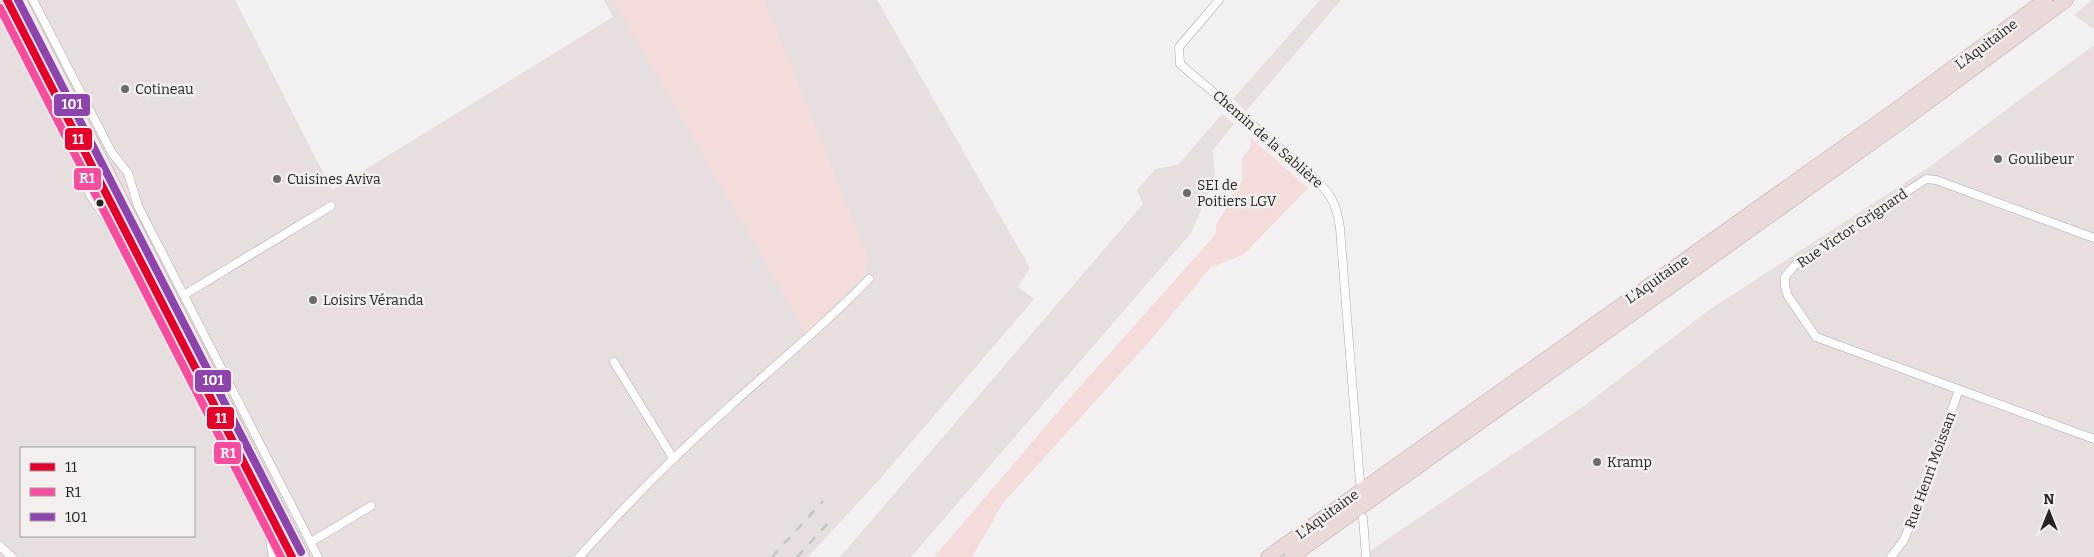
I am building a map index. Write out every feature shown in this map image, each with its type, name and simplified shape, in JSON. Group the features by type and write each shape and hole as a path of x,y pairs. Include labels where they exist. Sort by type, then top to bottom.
{"highway":[{"name":"L'Aquitaine","path":"1268,557 1894,111 2045,0"},
{"name":"L'Aquitaine","path":"1291,557 1932,100 2066,0"}],"main road":[{"path":"8,0 297,555"},
{"path":"20,0 297,555"}],"street":[{"path":"33,0 112,153 128,173 138,206 318,557"},
{"name":"Chemin de la Sablière","path":"1219,0 1179,47 1180,64 1329,192 1335,201 1338,212 1360,482"},
{"path":"0,9 78,163 90,195 111,226 269,535 273,557"},
{"name":"Rue Victor Grignard","path":"2094,238 1936,180 1926,179 1858,223 1789,272 1785,277 1788,296 1816,337 2094,439"},
{"path":"184,295 331,206"},
{"path":"579,557 673,458 729,406 816,331 868,279"},
{"path":"614,362 673,458"},
{"name":"Rue Henri Moissan","path":"1891,557 1898,549 1914,515 1960,390"},
{"path":"311,542 372,506"},
{"path":"1363,518 1366,557"},
{"path":"0,546 12,557"}],"shaded area":[{"path":"0,0 235,0 332,190 613,17 604,0 877,0 1030,268 1018,287 1034,299 879,480 808,557 0,557"},
{"path":"614,0 764,0 869,260 866,263 865,274 806,333"},
{"path":"1320,0 1341,0 1246,111 1233,99"},
{"path":"2094,0 2094,29 2074,15"},
{"path":"2094,45 2094,557 1361,557 1584,406 1709,310 1929,167"},
{"path":"1222,114 1234,124 1213,150 1215,178 1191,233 911,557 840,557 1143,204 1137,190 1155,169 1178,165"},
{"path":"1251,138 1308,188 1243,255 1211,267 1148,343 1003,503 972,557 934,557 1069,399 1216,234 1216,225 1242,181 1242,158 1250,148"}],"railway":[{"path":"772,557 823,501"},
{"path":"797,557 830,521"}],"transit line":[{"name":"11","path":"7,0 292,557"},
{"name":"101","path":"18,0 301,552"},
{"name":"R1","path":"0,8 281,557"}],"place":[{"name":"Cotineau","path":"125,89"},
{"name":"Goulibeur","path":"1998,159"},
{"name":"Cuisines Aviva","path":"277,179"},
{"name":"SEI de Poitiers LGV","path":"1187,193"},
{"name":"Loisirs Véranda","path":"313,300"},
{"name":"Kramp","path":"1597,462"}]}
